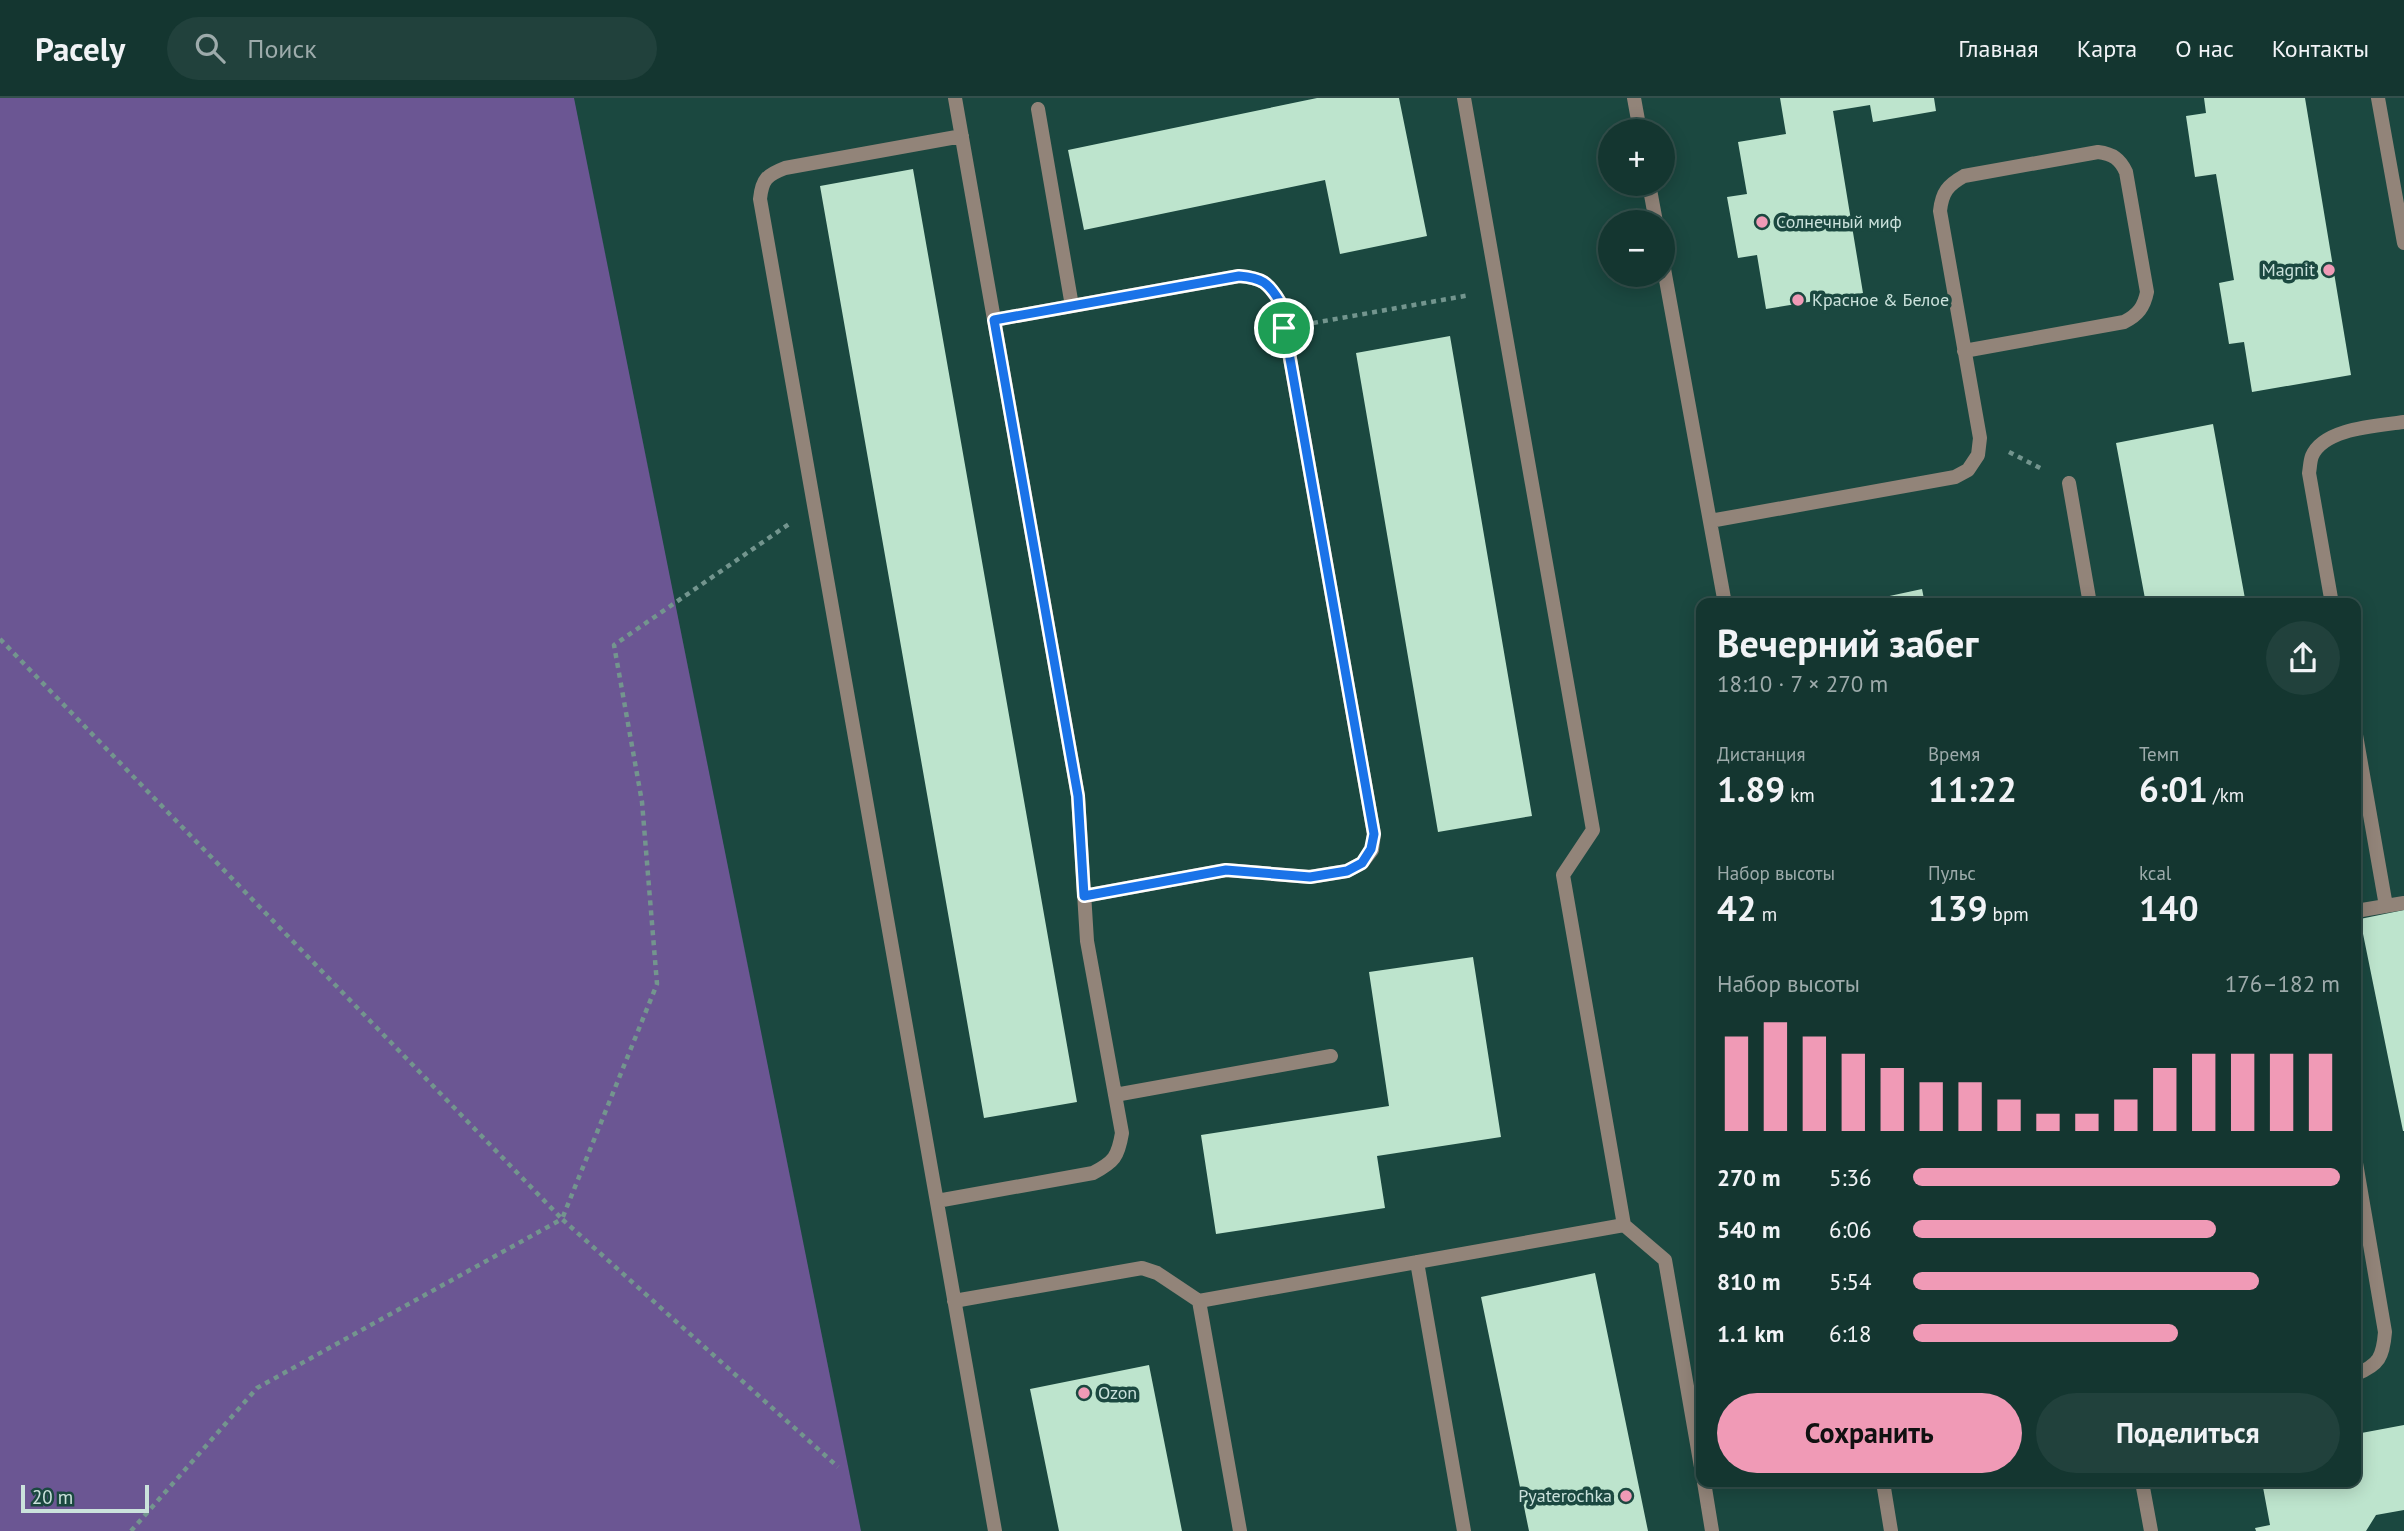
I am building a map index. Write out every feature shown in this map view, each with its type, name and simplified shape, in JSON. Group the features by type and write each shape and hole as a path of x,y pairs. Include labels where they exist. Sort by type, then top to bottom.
{"lane":[{"path":"936,1201 1093,1174 1108,1165 1119,1152 1122,1133 1087,941 1078,796 955,98"},
{"path":"1464,98 1593,830 1563,875 1624,1225 1665,1260 1696,1438"},
{"path":"1634,98 1638,119"},
{"path":"2378,98 2404,243"},
{"path":"1038,109 1072,306"},
{"path":"961,136 785,167 770,174 761,185 760,199 995,1531"},
{"path":"1710,521 1955,477 1968,470 1978,455 1980,438 1964,351 1940,211 1941,196 1949,184 1964,176 2098,152 2110,154 2121,161 2126,172 2147,292 2145,303 2136,316 2124,322 1964,351"},
{"path":"994,320 1239,276 1257,277 1270,286 1280,302 1374,834 1371,849 1362,863 1347,871 1310,877 1226,870 1084,896"},
{"path":"1667,287 1724,598"},
{"path":"2331,598 2309,473 2312,457 2320,444 2339,433 2404,422"},
{"path":"2069,483 2089,598"},
{"path":"2361,764 2386,906"},
{"path":"2361,910 2404,903"},
{"path":"1115,1095 1331,1056"},
{"path":"2361,1192 2385,1332 2383,1351 2376,1364 2361,1372"},
{"path":"1199,1301 1624,1225"},
{"path":"1417,1262 1464,1531"},
{"path":"954,1301 1142,1268 1164,1276 1199,1301 1240,1531"},
{"path":"1705,1487 1712,1531"},
{"path":"1883,1487 1891,1531"},
{"path":"2143,1487 2151,1531"}],"path":[{"path":"1284,328 1498,290"},
{"path":"1980,438 2069,483"},
{"path":"131,1531 257,1388 562,1219 657,984 642,802 614,645 814,506"},
{"path":"0,639 562,1219 838,1467"}],"shaded area":[{"path":"0,98 574,98 861,1531 0,1531"}],"building":[{"path":"1317,98 1399,98 1427,236 1340,254 1325,180 1084,230 1068,150"},
{"path":"1780,98 1934,98 1936,111 1873,122 1870,105 1833,111 1863,293 1766,309 1757,255 1738,258 1727,197 1747,194 1738,142 1786,134"},
{"path":"2204,98 2305,98 2351,375 2252,392 2244,342 2229,344 2219,283 2234,280 2216,174 2195,177 2186,116 2206,113"},
{"path":"913,169 1077,1102 984,1118 820,186"},
{"path":"1450,336 1532,816 1438,832 1356,353"},
{"path":"2213,424 2245,598 2145,598 2116,443"},
{"path":"1922,589 1924,598 1880,598"},
{"path":"2404,910 2404,1131 2361,924 2361,919"},
{"path":"1473,957 1501,1137 1377,1156 1385,1208 1216,1234 1201,1135 1389,1106 1369,972"},
{"path":"1595,1273 1648,1531 1529,1531 1481,1297"},
{"path":"1149,1365 1182,1531 1059,1531 1030,1389"},
{"path":"2404,1425 2404,1510 2376,1515 2366,1531 2256,1531 2255,1528 2270,1525 2263,1487 2361,1487 2361,1433"}],"place":[{"name":"Солнечный миф","path":"1762,222"},
{"name":"Magnit","path":"2329,270"},
{"name":"Красное & Белое","path":"1798,300"},
{"name":"Ozon","path":"1084,1393"},
{"name":"Pyaterochka","path":"1626,1496"}],"route":[{"path":"1239,276 1257,277 1270,286 1280,302 1284,328 1374,834 1371,849 1362,863 1347,871 1310,877 1226,870 1084,896 1078,796 994,320 1239,276"}]}
